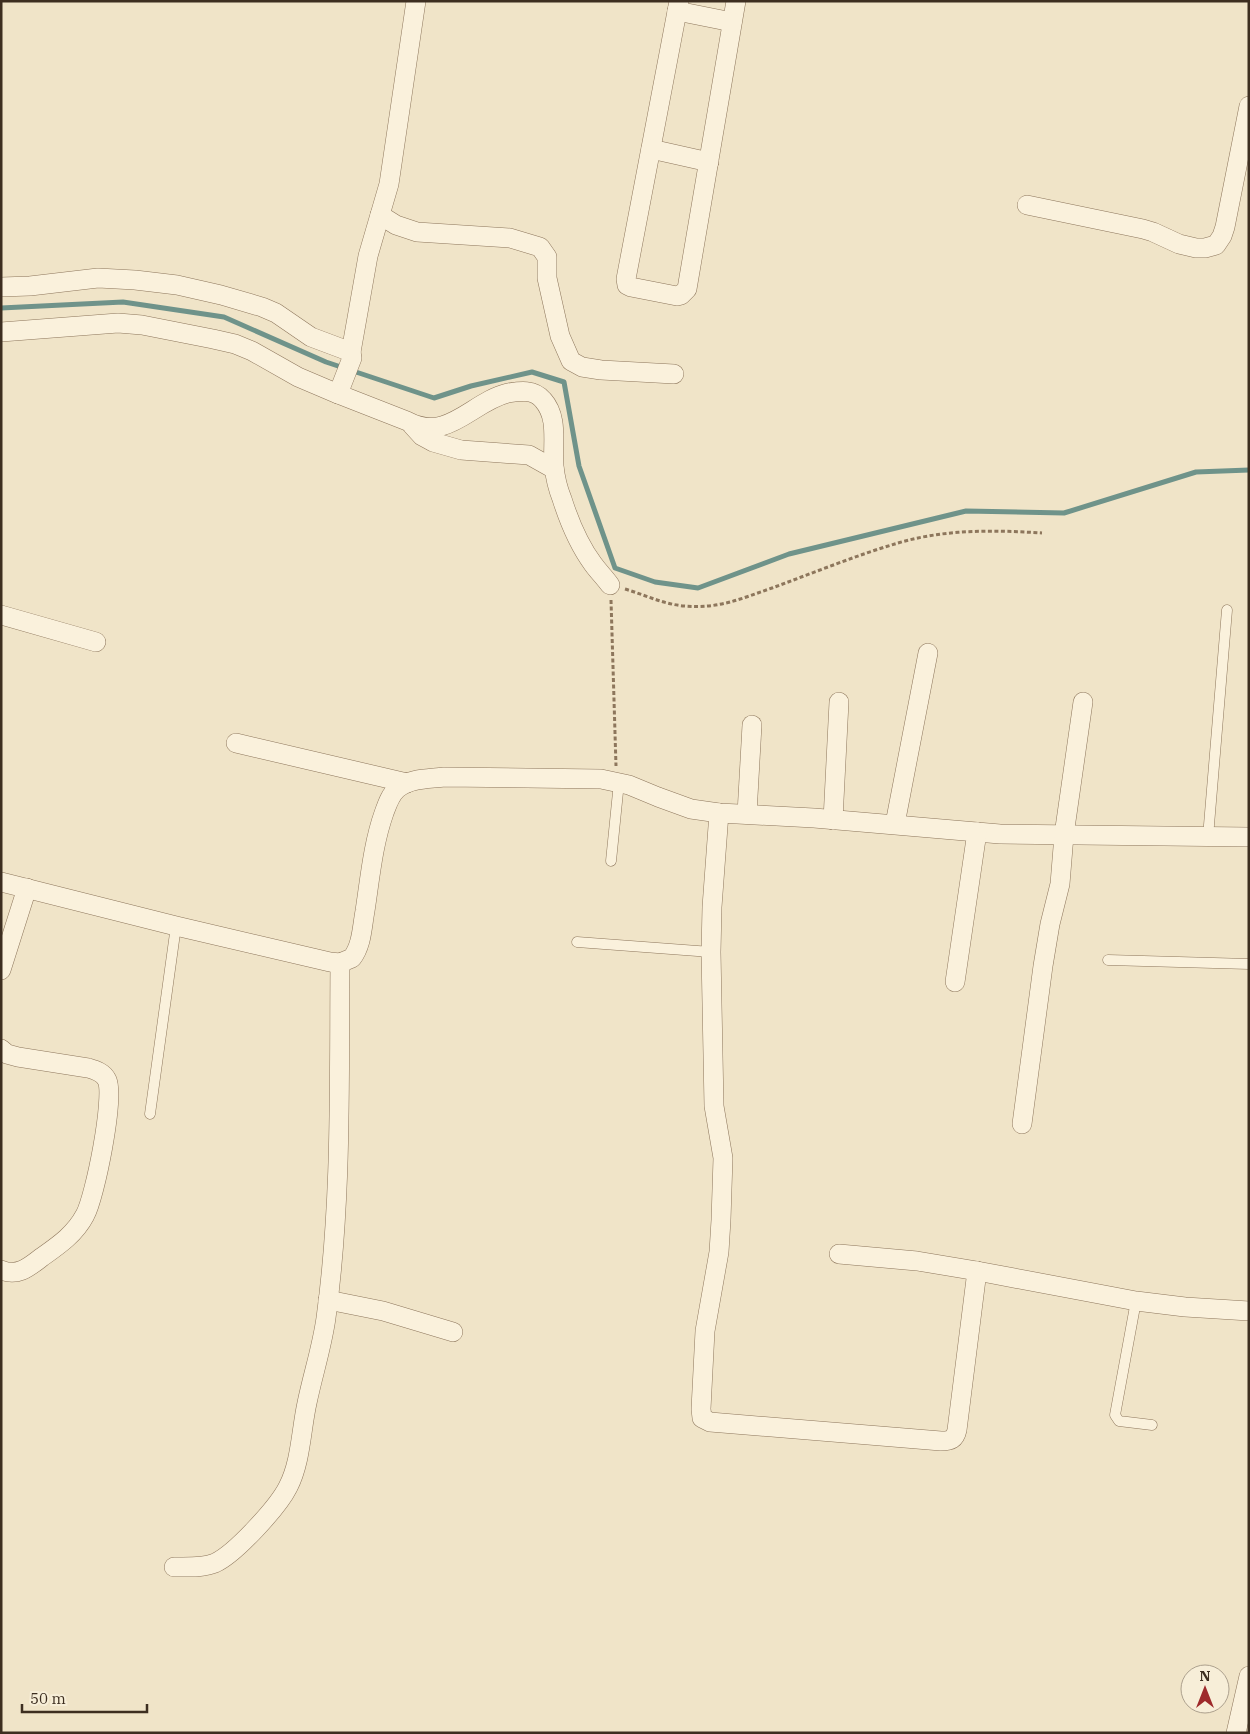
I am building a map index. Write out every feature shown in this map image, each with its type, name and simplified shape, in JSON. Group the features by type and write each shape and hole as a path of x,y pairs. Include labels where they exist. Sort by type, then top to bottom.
{"street":[{"path":"339,391 351,355 374,231 389,184 416,1"},
{"path":"732,22 678,6 626,279 627,284 631,287 677,296 687,290 736,1"},
{"path":"1027,205 1143,229 1186,247 1211,247 1219,241 1225,228 1246,112 1249,106"},
{"path":"651,149 709,162"},
{"path":"380,215 396,225 417,232 510,238 540,247 547,257 547,278 558,326 566,353 571,361 582,367 601,370 674,374"},
{"path":"1,287 30,286 98,278 128,279 185,287 262,307 311,337 351,355"},
{"path":"1,332 118,323 167,329 235,344 252,351 298,377 339,391 418,427 442,427 499,395 527,391 535,393 542,398 547,406 554,425 554,469 562,499 577,536 593,564 610,585"},
{"path":"407,421 422,436 433,442 461,450 529,455 554,469"},
{"path":"1,615 96,642"},
{"path":"895,824 928,653"},
{"path":"833,820 839,702"},
{"path":"1022,1124 1043,966 1050,924 1060,884 1064,835 1083,702"},
{"path":"747,814 752,725"},
{"path":"236,743 407,783"},
{"path":"1,882 176,926 340,963 352,958 360,942 376,842 388,803 396,790 407,783 424,779 444,777 594,779 617,782 691,809 719,813 895,824 977,832 1249,837"},
{"path":"719,813 712,907 711,952 714,1106 722,1150 722,1193 719,1252 704,1339 702,1418 710,1422 951,1441 957,1430 977,1271"},
{"path":"955,982 977,832"},
{"path":"1,970 27,888"},
{"path":"174,1567 214,1564 224,1558 269,1514 285,1493 293,1475 318,1362 328,1300 337,1201 340,963"},
{"path":"1,1049 7,1054 24,1059 98,1071 107,1080 109,1092 108,1110 95,1188 82,1221 67,1238 28,1268 14,1273 1,1270"},
{"path":"839,1254 917,1261 1136,1301 1194,1308 1249,1311"},
{"path":"328,1300 383,1311 453,1332"},
{"path":"1236,1733 1249,1676"}],"lane":[{"path":"1208,837 1227,610"},
{"path":"611,861 617,782"},
{"path":"150,1114 176,926"},
{"path":"577,942 711,952"},
{"path":"1108,960 1249,964"},
{"path":"1136,1301 1115,1415 1119,1421 1152,1425"}],"path":[{"path":"617,782 610,585 660,602 684,606 722,605 741,600 898,543 960,532 1007,531 1042,533"}],"waterway":[{"path":"1,308 123,302 224,317 326,362 434,398 471,386 532,372 564,382 579,466 615,568 655,582 698,588 789,554 966,511 1064,513 1196,472 1249,470"}]}
